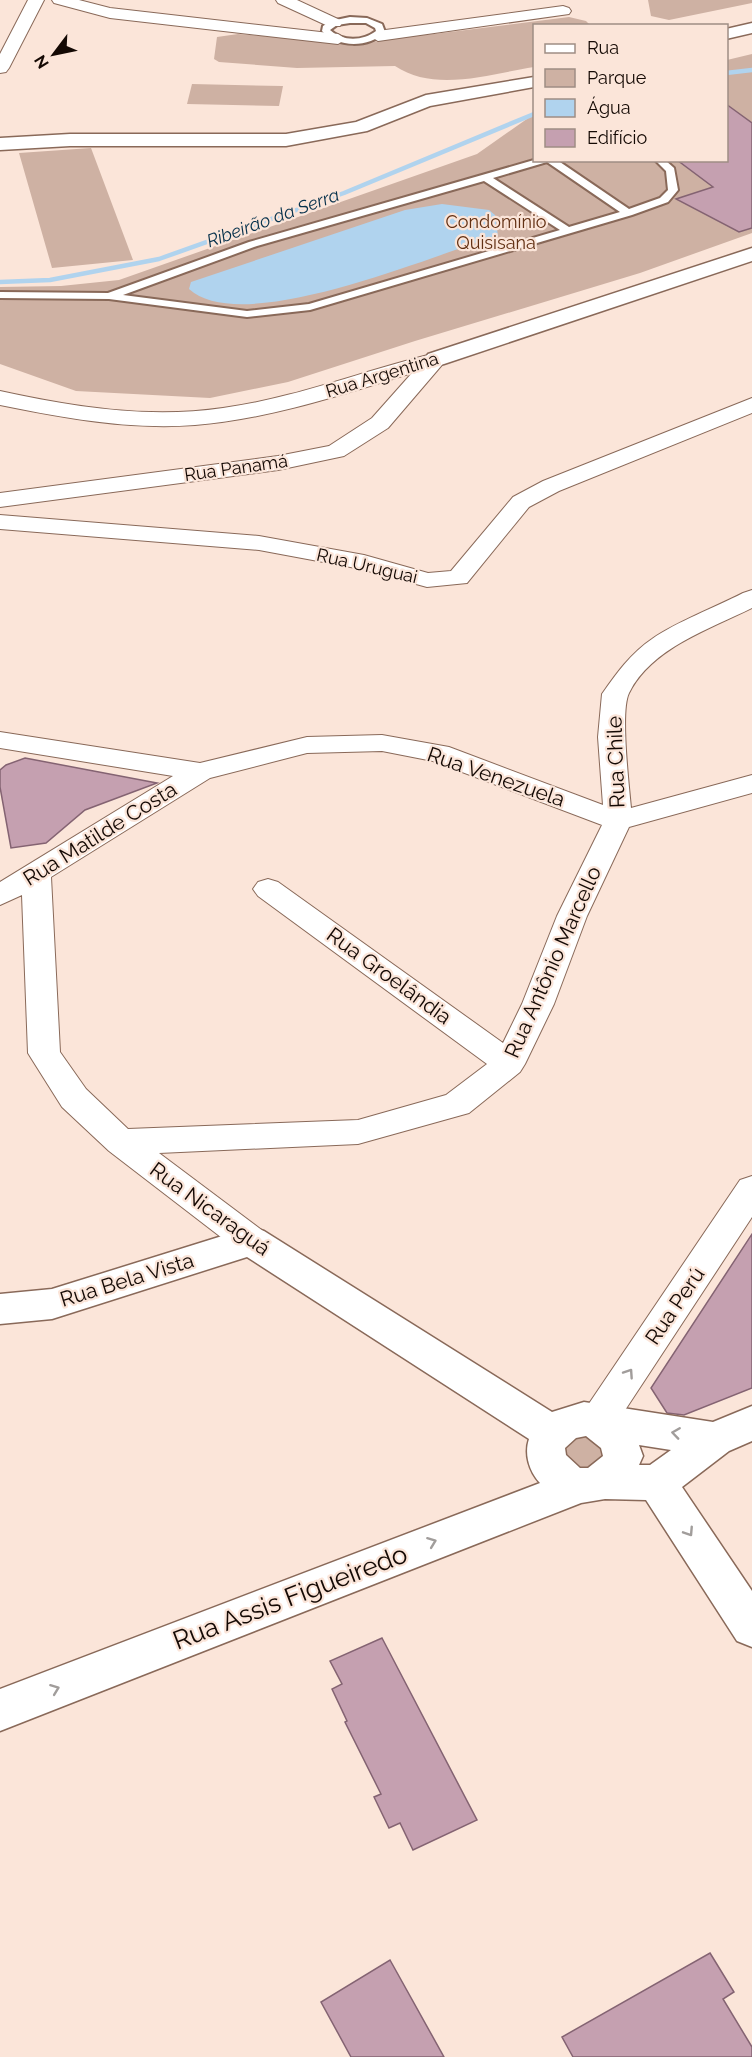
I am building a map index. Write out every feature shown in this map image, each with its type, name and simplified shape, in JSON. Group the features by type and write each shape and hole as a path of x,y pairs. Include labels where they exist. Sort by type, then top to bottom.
{"street":[{"path":"0,68 36,0"},
{"path":"60,0 110,13 336,31"},
{"path":"284,0 336,31"},
{"path":"378,36 563,11"},
{"path":"728,34 752,28"},
{"path":"728,41 752,35"},
{"path":"0,38 18,37"},
{"path":"0,136 268,133 304,129 328,126 358,118 419,95 533,76"},
{"path":"0,144 70,140 286,140 360,127 426,102 533,82"},
{"name":"Rua Argentina","path":"0,398 54,410 139,419 222,415 309,397 436,359 752,254"},
{"name":"Rua Panamá","path":"0,500 278,463 336,451 380,423 436,359"},
{"name":"Rua Uruguai","path":"0,522 259,543 364,562 427,580 458,578 521,502 550,486 752,405"},
{"name":"Rua Chile","path":"618,820 612,737 615,694 638,664 661,644 752,598"},
{"path":"0,740 200,772"},
{"name":"Rua Venezuela","path":"200,772 307,745 382,743 439,753 618,820"},
{"name":"Rua Matilde Costa","path":"0,895 200,772"},
{"path":"618,820 752,784"},
{"name":"Rua Antônio Marcello","path":"121,1142 358,1132 457,1104 509,1064 538,1004 572,916 618,820"},
{"name":"Rua Nicaraguá","path":"36,874 44,1053 74,1098 121,1142 251,1241 552,1433"},
{"name":"Rua Groelândia","path":"268,889 509,1064"},
{"name":"Rua Perú","path":"597,1422 752,1189"},
{"name":"Rua Bela Vista","path":"0,1309 52,1304 251,1241"},
{"path":"715,1439 584,1419 560,1425 552,1433 547,1441 548,1460 560,1477 593,1483 657,1483 715,1439 752,1423"},
{"path":"593,1483 615,1475 623,1456 616,1436 597,1422"},
{"name":"Rua Assis Figueiredo","path":"0,1710 593,1483"},
{"path":"657,1483 752,1628"}],"lane":[{"path":"350,20 367,21 379,26 381,32 378,36 365,40 336,31 350,20"},
{"path":"109,296 253,244 541,162"},
{"path":"551,162 628,213"},
{"path":"0,295 109,296 247,314 310,307 450,267 664,200 673,190 671,170 661,162"},
{"path":"485,177 567,230"}],"green space":[{"path":"648,0 752,0 752,3 669,20 651,16"},
{"path":"569,17 586,21 589,24 533,24 533,67 463,79 427,79 395,66 297,68 219,62 214,59 217,37 238,34 366,44 394,37"},
{"name":"Condomínio Quisisana","path":"752,54 752,233 640,273 288,382 210,398 76,391 0,364 0,287 61,286 119,280 477,154 533,115 533,162 728,162 728,60"},
{"path":"192,84 283,86 279,106 187,104"},
{"path":"91,148 133,260 52,268 19,153"},
{"path":"574,1432 603,1440 604,1467 572,1471 559,1446"}],"water":[{"path":"442,204 489,210 495,215 498,236 386,274 294,299 251,304 215,302 189,289 191,282 405,210"}],"building":[{"path":"728,105 752,123 752,228 739,232 676,199 713,187 680,162 728,162"},
{"path":"25,758 157,783 85,810 46,843 11,848 0,787 0,770 6,765"},
{"path":"752,1234 752,1388 684,1415 667,1413 651,1388"},
{"path":"382,1638 477,1820 413,1850 400,1823 389,1828 374,1797 381,1794 345,1722 347,1721 332,1689 342,1684 330,1661"},
{"path":"710,1953 734,1992 723,1999 752,2047 752,2057 573,2057 562,2037"},
{"path":"390,1960 444,2057 351,2057 321,2002"}],"waterway":[{"name":"Ribeirão da Serra","path":"728,73 752,70"},
{"name":"Ribeirão da Serra","path":"0,282 50,280 159,259 344,193 533,114"}]}
